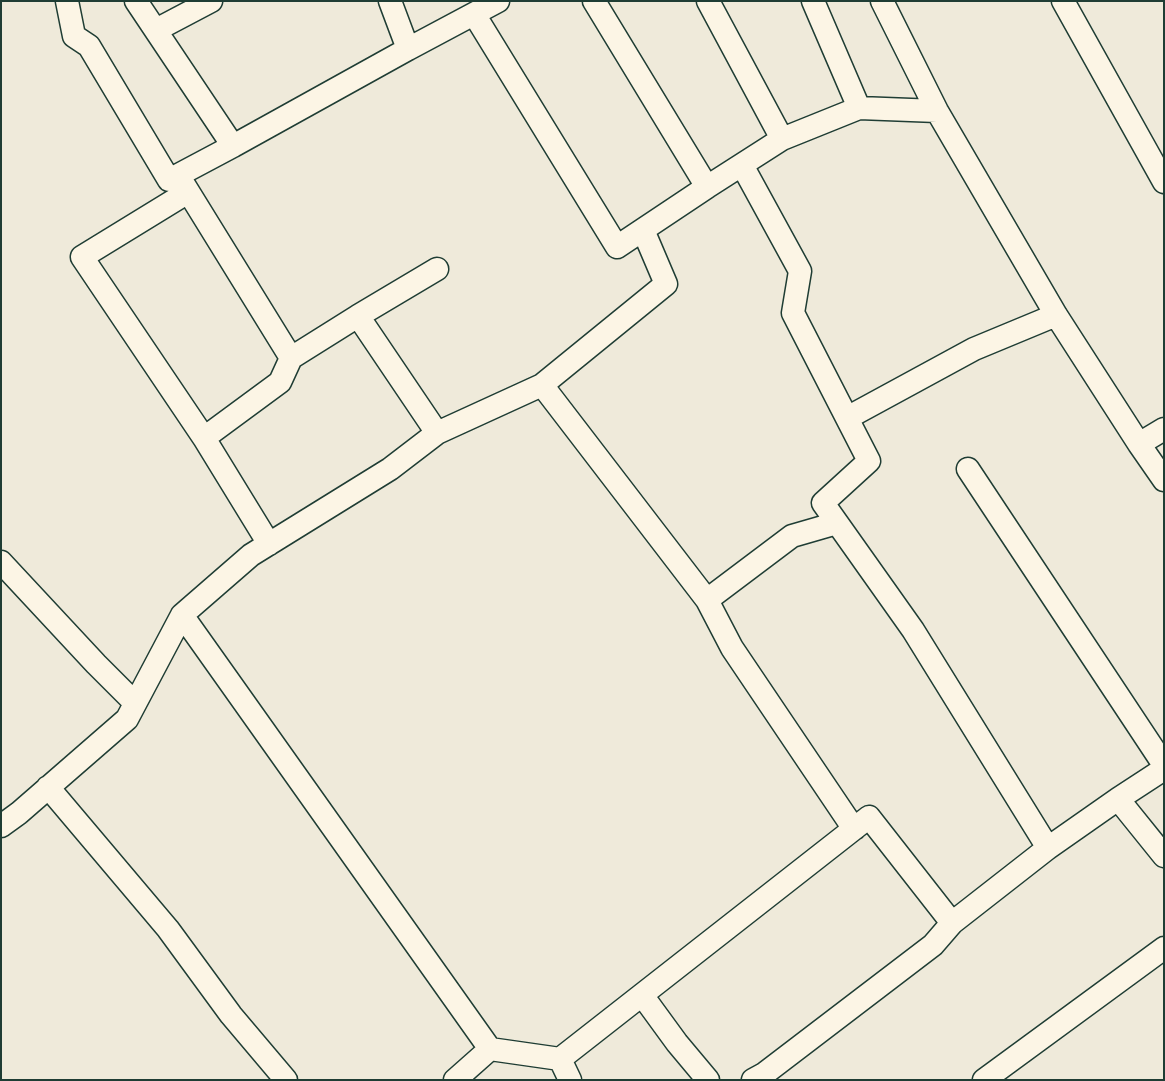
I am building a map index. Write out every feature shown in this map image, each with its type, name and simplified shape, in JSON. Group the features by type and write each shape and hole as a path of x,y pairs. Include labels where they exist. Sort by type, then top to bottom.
{"street":[{"path":"67,1 74,36 89,46 169,180 183,183 291,358"},
{"path":"136,1 233,146"},
{"path":"156,30 211,1"},
{"path":"390,1 408,49"},
{"path":"269,544 204,438 82,257 233,146 498,1"},
{"path":"594,1 706,187"},
{"path":"708,1 782,139"},
{"path":"813,1 860,108"},
{"path":"882,1 937,111 1056,315 1139,444 1164,480"},
{"path":"1063,1 1164,182"},
{"path":"474,14 617,247 706,187 782,139 860,108 937,111"},
{"path":"742,165 800,270 793,313 869,461 823,503 914,630 1048,848"},
{"path":"1,826 19,813 127,719 182,615 252,555 390,469 436,433 542,384 666,284 643,230"},
{"path":"204,438 280,382 291,358 437,269"},
{"path":"847,418 974,349 1056,315"},
{"path":"358,316 436,433"},
{"path":"542,384 707,600 732,648 854,829"},
{"path":"1139,444 1164,429"},
{"path":"968,469 1164,764"},
{"path":"707,600 792,536 837,523"},
{"path":"1,562 96,664 135,703"},
{"path":"182,615 490,1049 560,1059 869,818 952,923"},
{"path":"753,1080 764,1074 927,950 952,923 1048,848 1164,769"},
{"path":"48,787 168,929 231,1015 286,1080"},
{"path":"1118,799 1164,856"},
{"path":"984,1080 1164,948"},
{"path":"642,995 677,1043 708,1080"},
{"path":"455,1080 490,1049"},
{"path":"560,1059 570,1080"}]}
